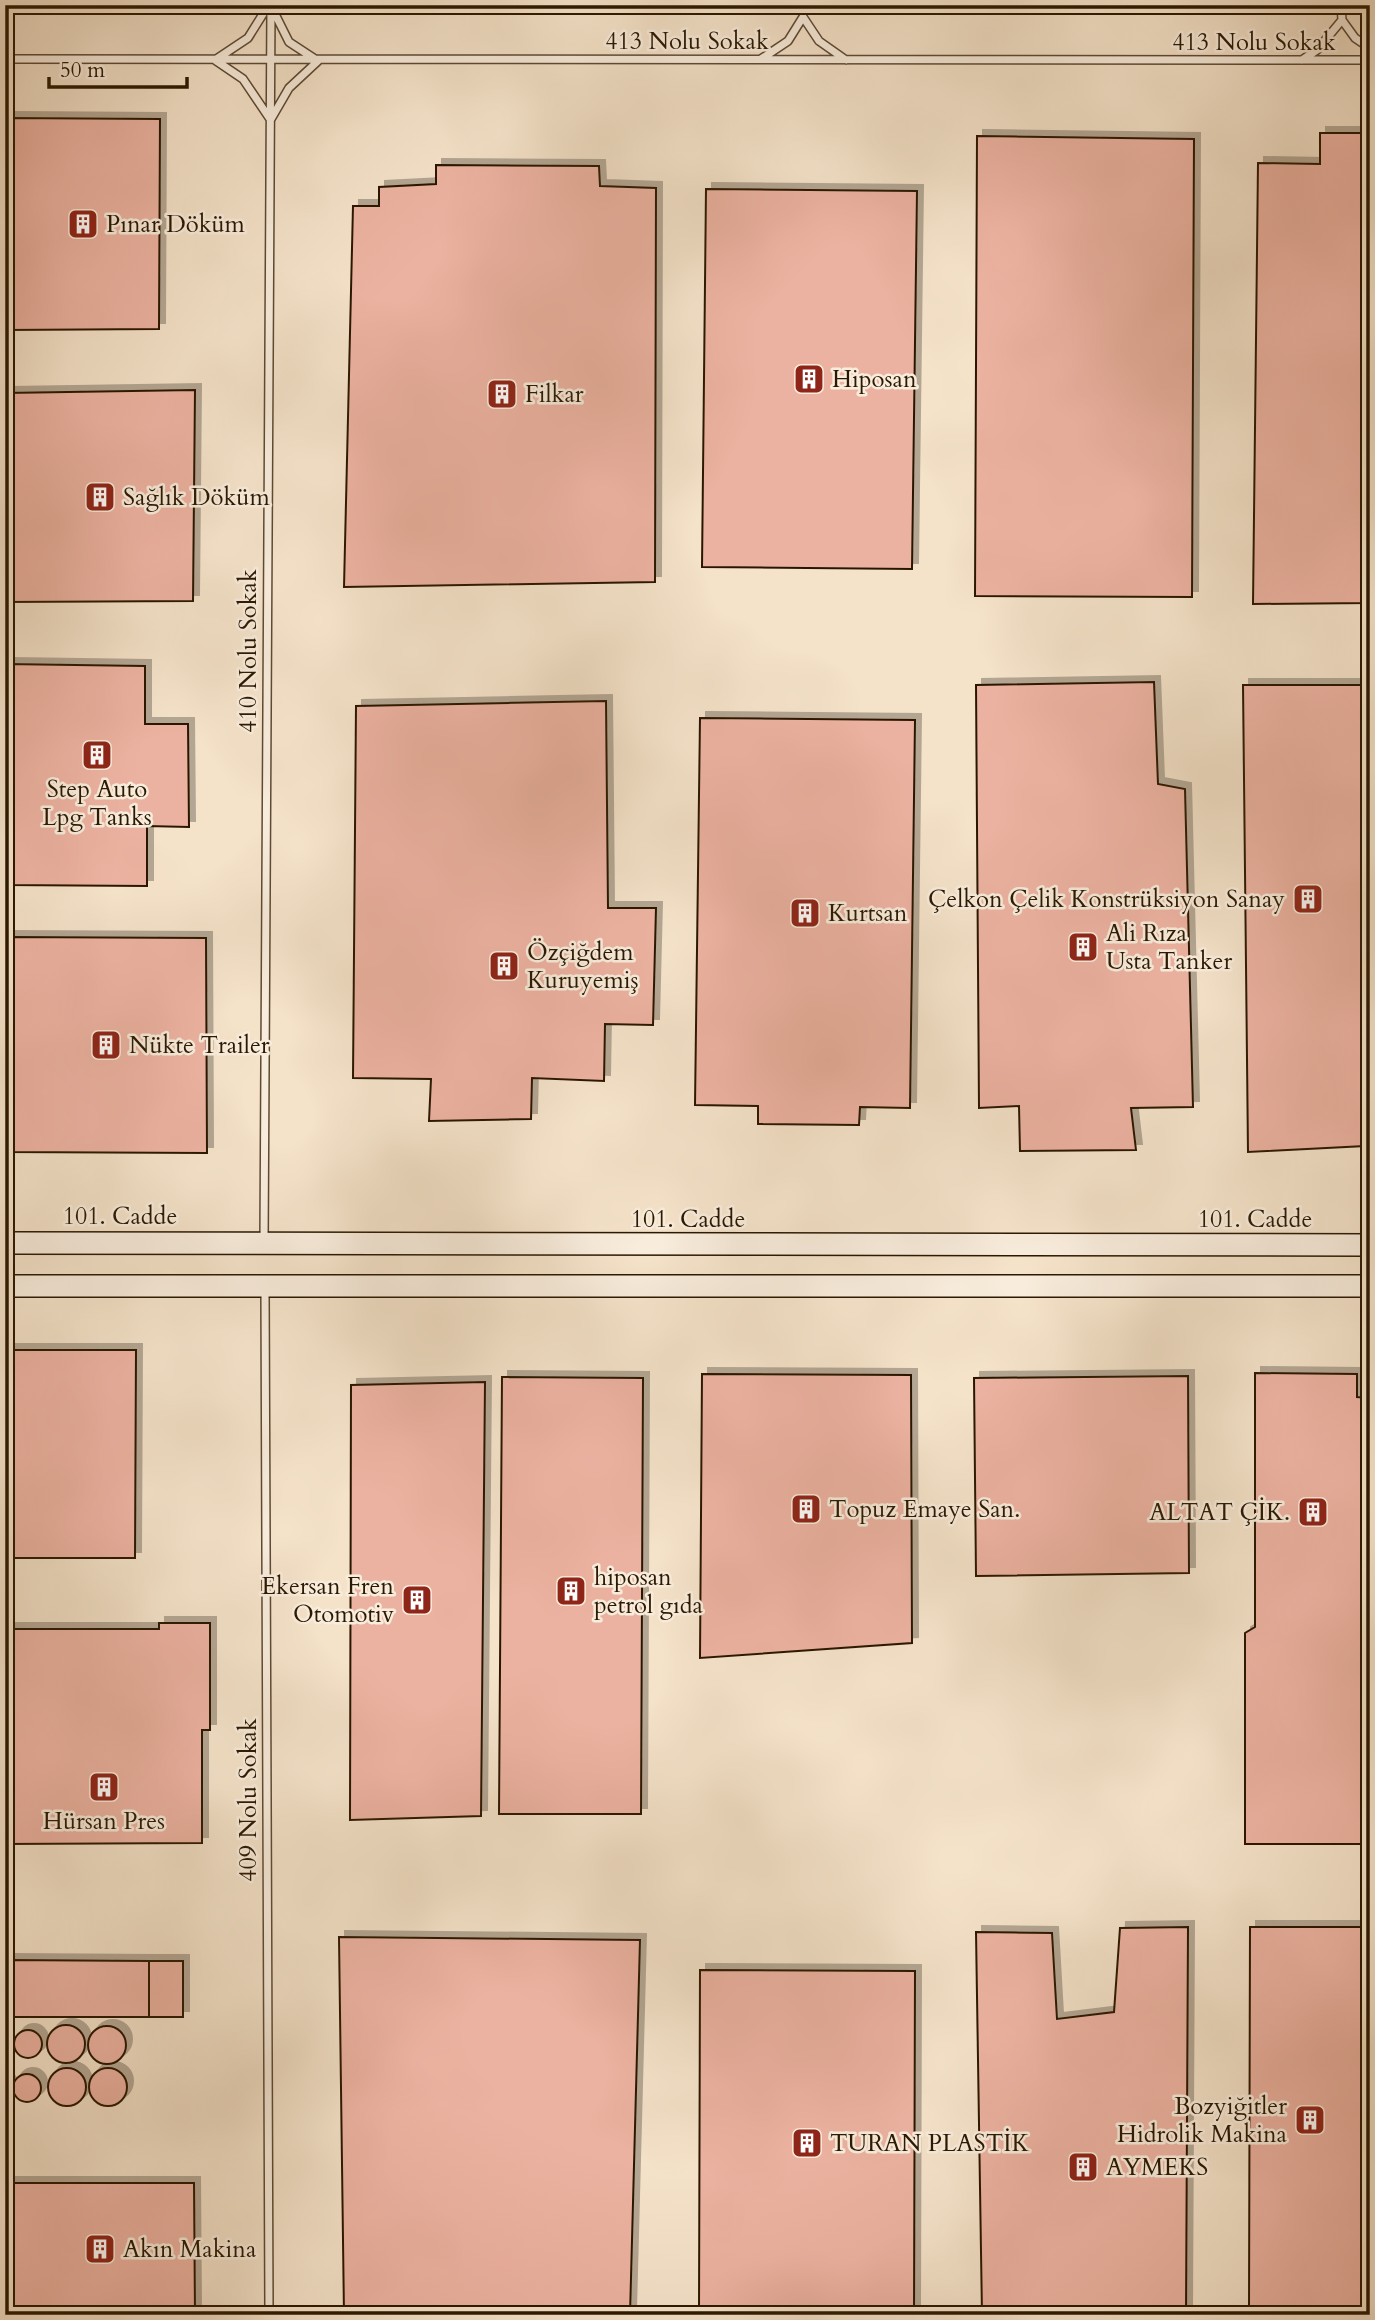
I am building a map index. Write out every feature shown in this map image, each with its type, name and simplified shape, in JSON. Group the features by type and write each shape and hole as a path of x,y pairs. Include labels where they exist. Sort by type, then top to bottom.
{"street":[{"name":"101. Cadde","path":"5,1243 1370,1245"},
{"path":"5,1286 1370,1286"}],"lane":[{"path":"270,5 289,42 318,61 289,88 271,119 243,79 215,60 248,38 270,5"},
{"name":"410 Nolu Sokak","path":"264,1242 270,5"},
{"path":"760,60 788,41 803,17 803,5"},
{"path":"1342,5 1342,20 1355,38 1370,48"},
{"path":"803,17 819,41 847,61"},
{"path":"1300,61 1317,50 1342,20"},
{"name":"413 Nolu Sokak","path":"5,59 1370,60"},
{"name":"409 Nolu Sokak","path":"265,1285 269,2315"}],"building":[{"name":"Pınar Döküm","path":"5,118 160,119 159,329 5,330"},
{"path":"1320,133 1370,133 1370,603 1253,604 1258,163 1320,164"},
{"path":"977,136 1194,139 1192,597 975,596"},
{"name":"Filkar","path":"436,165 599,166 600,186 656,188 655,582 344,587 353,206 379,206 379,187 436,184"},
{"name":"Hiposan","path":"706,189 917,191 912,569 702,567"},
{"name":"Sağlık Döküm","path":"195,390 193,601 5,602 5,393"},
{"name":"Step Auto Lpg Tanks","path":"5,664 145,666 145,724 188,724 189,827 147,826 147,886 5,885"},
{"name":"Ali Rıza Usta Tanker","path":"1154,682 1158,784 1185,789 1193,1107 1131,1108 1136,1150 1020,1151 1019,1106 979,1108 976,685"},
{"name":"Çelkon Çelik Konstrüksiyon Sanay","path":"1243,685 1370,685 1370,1114 1366,1114 1365,1146 1248,1152"},
{"name":"Özçiğdem Kuruyemiş","path":"606,701 608,908 656,908 653,1025 605,1024 604,1081 532,1078 531,1119 429,1121 431,1079 353,1078 356,706"},
{"name":"Kurtsan","path":"700,718 915,720 910,1108 860,1107 859,1125 758,1124 758,1106 695,1105"},
{"name":"Nükte Trailer","path":"5,937 206,938 207,1153 5,1152"},
{"path":"5,1350 136,1350 135,1558 5,1558"},
{"name":"ALTAT ÇİK.","path":"1255,1373 1357,1374 1357,1397 1370,1398 1370,1844 1245,1844 1245,1633 1255,1627"},
{"name":"Topuz Emaye San.","path":"702,1374 911,1375 912,1643 700,1658"},
{"path":"1188,1376 1189,1573 976,1576 974,1378"},
{"name":"hiposan petrol gıda","path":"502,1377 643,1378 641,1814 499,1814"},
{"name":"Ekersan Fren Otomotiv","path":"485,1382 481,1816 350,1820 351,1385"},
{"name":"Hürsan Pres","path":"159,1623 210,1623 210,1730 202,1730 202,1843 5,1844 5,1629 159,1629"},
{"name":"AYMEKS","path":"1188,1927 1186,2315 982,2315 976,1932 1052,1933 1057,2019 1114,2012 1120,1928"},
{"name":"Bozyiğitler Hidrolik Makina","path":"1250,1927 1370,1927 1370,2315 1249,2313"},
{"path":"339,1937 640,1940 630,2315 344,2315"},
{"path":"5,1960 149,1961 149,2017 5,2017"},
{"path":"149,1961 183,1961 183,2017 149,2017"},
{"name":"TURAN PLASTİK","path":"700,1970 915,1971 914,2315 699,2315"},
{"path":"66,2025 79,2031 85,2044 79,2057 66,2063 53,2057 47,2044 53,2031"},
{"path":"107,2026 120,2032 126,2045 120,2058 107,2064 94,2058 88,2045 94,2032"},
{"path":"28,2030 38,2034 42,2044 38,2054 28,2058 18,2054 14,2044 18,2034"},
{"path":"67,2068 80,2074 86,2087 80,2100 67,2106 54,2100 48,2087 54,2074"},
{"path":"108,2068 121,2074 127,2087 121,2100 108,2106 95,2100 89,2087 95,2074"},
{"path":"27,2074 37,2078 41,2088 37,2098 27,2102 17,2098 13,2088 17,2078"},
{"path":"5,2076 12,2087 5,2099"},
{"name":"Akın Makina","path":"5,2183 194,2183 195,2315 5,2315"}],"place":[{"name":"Pınar Döküm","path":"83,224"},
{"name":"Hiposan","path":"809,379"},
{"name":"Filkar","path":"502,394"},
{"name":"Sağlık Döküm","path":"100,497"},
{"name":"Step Auto Lpg Tanks","path":"97,755"},
{"name":"Çelkon Çelik Konstrüksiyon Sanay","path":"1308,899"},
{"name":"Kurtsan","path":"805,913"},
{"name":"Ali Rıza Usta Tanker","path":"1083,947"},
{"name":"Özçiğdem Kuruyemiş","path":"504,966"},
{"name":"Nükte Trailer","path":"106,1045"},
{"name":"Topuz Emaye San.","path":"806,1509"},
{"name":"ALTAT ÇİK.","path":"1313,1512"},
{"name":"hiposan petrol gıda","path":"571,1591"},
{"name":"Ekersan Fren Otomotiv","path":"417,1600"},
{"name":"Hürsan Pres","path":"104,1787"},
{"name":"Bozyiğitler Hidrolik Makina","path":"1310,2120"},
{"name":"TURAN PLASTİK","path":"807,2143"},
{"name":"AYMEKS","path":"1083,2167"},
{"name":"Akın Makina","path":"100,2249"}]}
